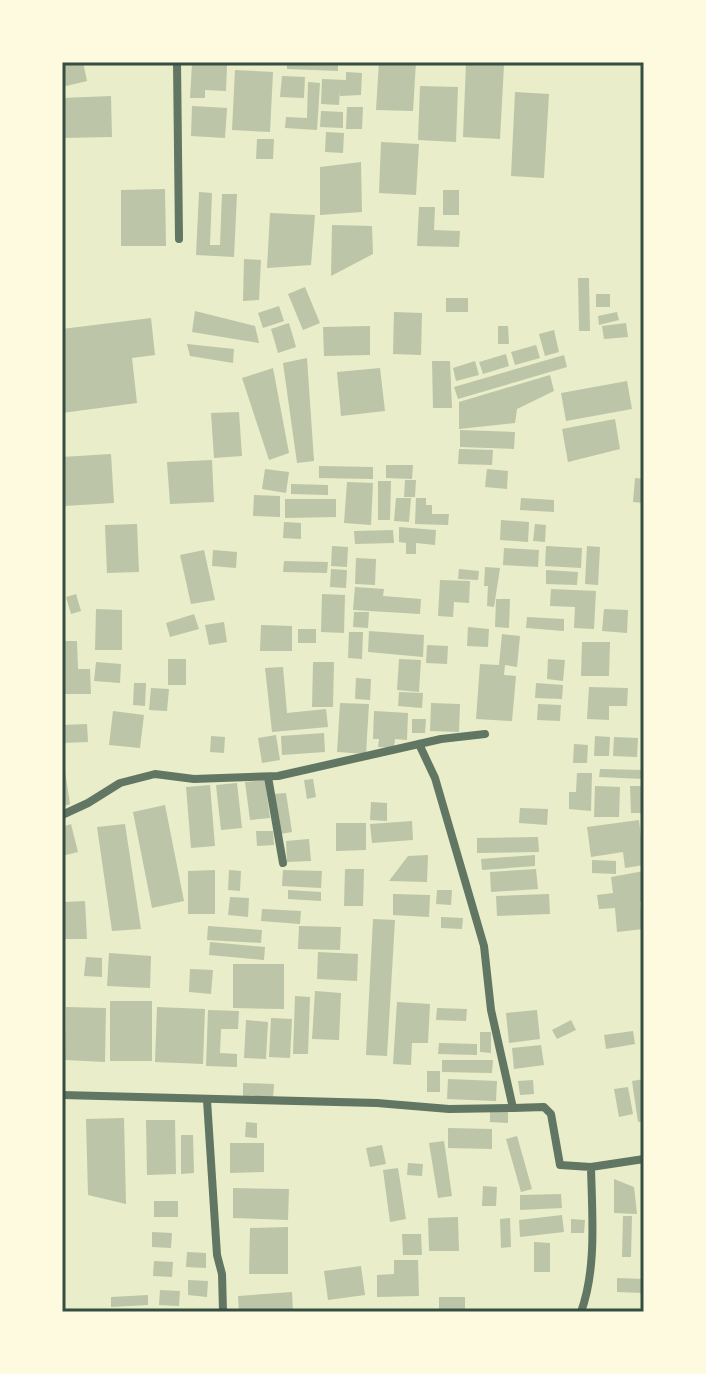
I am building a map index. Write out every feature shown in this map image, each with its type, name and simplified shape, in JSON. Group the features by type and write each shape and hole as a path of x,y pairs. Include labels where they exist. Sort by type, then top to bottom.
{"street":[{"path":"177,62 179,239"},
{"path":"62,815 120,783 155,774 194,779 268,777 350,762 419,744 485,734"},
{"path":"419,744 435,778 484,946 491,1010 513,1108"},
{"path":"268,777 283,863"},
{"path":"62,1095 377,1103 449,1109 544,1107 551,1114 560,1165 591,1167 644,1159"},
{"path":"207,1100 223,1312"},
{"path":"581,1312 586,1298 591,1250 591,1167"}],"building":[{"path":"62,62 83,62 87,81 62,87"},
{"path":"287,62 338,62 338,71 287,69"},
{"path":"379,62 416,62 413,111 376,110"},
{"path":"466,63 504,65 500,139 463,137"},
{"path":"192,64 227,65 226,91 205,90 205,98 190,98"},
{"path":"235,70 273,72 270,132 232,130"},
{"path":"346,72 362,73 361,95 340,96 340,90 339,105 321,104 322,79 346,80"},
{"path":"282,76 305,77 304,98 280,97"},
{"path":"308,82 320,83 317,130 285,128 286,117 307,118"},
{"path":"420,86 458,87 456,142 418,140"},
{"path":"515,92 549,94 544,178 511,176"},
{"path":"111,96 112,137 62,138 62,98"},
{"path":"192,106 227,108 225,138 191,136"},
{"path":"347,107 363,107 362,129 346,129"},
{"path":"321,111 343,112 343,128 320,127"},
{"path":"326,132 344,133 343,153 325,152"},
{"path":"257,139 274,139 273,159 256,159"},
{"path":"381,142 419,144 416,195 379,193"},
{"path":"361,162 362,212 320,215 320,167"},
{"path":"165,189 166,246 121,246 121,190"},
{"path":"443,190 459,190 459,215 443,215"},
{"path":"199,192 212,193 210,245 220,245 222,194 237,194 234,257 196,255"},
{"path":"419,207 435,207 434,230 460,231 459,247 417,246"},
{"path":"270,213 315,215 311,265 267,268"},
{"path":"332,225 372,226 373,254 331,276"},
{"path":"244,259 261,260 259,300 243,301"},
{"path":"578,278 589,278 590,331 579,331"},
{"path":"305,287 320,323 303,330 288,294"},
{"path":"596,294 610,294 610,307 596,307"},
{"path":"446,298 468,298 468,312 446,312"},
{"path":"279,306 284,321 263,328 258,313"},
{"path":"195,311 255,326 259,343 192,332"},
{"path":"394,312 422,313 421,355 393,354"},
{"path":"617,312 619,320 599,325 598,316"},
{"path":"151,318 155,355 132,358 137,403 62,413 62,329"},
{"path":"289,323 296,347 278,353 271,329"},
{"path":"626,323 628,337 604,339 602,326"},
{"path":"370,326 370,355 324,356 323,327"},
{"path":"498,326 508,326 509,344 498,344"},
{"path":"554,330 559,352 545,356 539,334"},
{"path":"187,344 234,349 233,363 190,356"},
{"path":"536,345 540,358 515,365 511,352"},
{"path":"506,354 509,366 483,374 479,362"},
{"path":"564,355 567,367 458,399 454,387"},
{"path":"307,358 314,461 297,463 283,363"},
{"path":"432,361 450,361 452,408 433,408"},
{"path":"475,361 479,375 456,381 453,368"},
{"path":"273,368 289,453 269,460 242,378"},
{"path":"380,368 385,411 341,416 337,372"},
{"path":"550,375 554,391 517,409 515,423 459,429 459,402"},
{"path":"627,381 632,409 566,421 561,393"},
{"path":"239,412 242,456 214,458 211,413"},
{"path":"615,419 620,449 568,462 562,429"},
{"path":"460,430 515,432 514,449 460,447"},
{"path":"459,449 493,450 492,465 458,464"},
{"path":"111,454 114,503 64,506 62,457"},
{"path":"212,460 214,502 170,504 167,462"},
{"path":"386,465 413,465 412,479 386,478"},
{"path":"319,466 373,467 373,479 319,478"},
{"path":"265,469 289,472 286,493 262,489"},
{"path":"487,469 508,471 507,489 485,487"},
{"path":"635,478 644,479 644,503 633,502"},
{"path":"405,480 416,480 415,497 404,497"},
{"path":"378,481 391,481 390,520 378,520"},
{"path":"347,482 373,483 371,525 344,523"},
{"path":"291,484 328,485 328,495 291,494"},
{"path":"254,495 280,496 280,517 253,516"},
{"path":"396,498 411,498 409,522 394,521"},
{"path":"416,498 426,498 426,505 432,505 432,514 449,514 448,525 415,524"},
{"path":"521,498 554,500 554,512 520,510"},
{"path":"285,499 336,499 336,517 285,518"},
{"path":"501,520 529,522 528,542 500,540"},
{"path":"284,522 301,523 301,539 283,538"},
{"path":"137,524 139,572 107,573 105,525"},
{"path":"535,524 546,525 545,542 533,541"},
{"path":"399,527 436,530 435,545 416,543 416,554 406,554 406,543 399,542"},
{"path":"393,530 394,543 355,544 354,531"},
{"path":"332,546 348,547 347,567 331,566"},
{"path":"546,546 582,548 581,568 545,566"},
{"path":"587,546 600,547 598,585 585,584"},
{"path":"504,548 539,550 538,567 503,565"},
{"path":"204,550 215,600 191,604 180,555"},
{"path":"213,550 237,552 236,568 212,566"},
{"path":"356,558 376,559 375,585 355,584"},
{"path":"284,561 328,562 327,573 283,572"},
{"path":"485,567 500,568 494,607 487,606"},
{"path":"331,569 347,570 346,588 330,587"},
{"path":"459,569 479,571 478,580 458,579"},
{"path":"546,570 578,572 577,585 546,584"},
{"path":"440,580 470,581 469,603 454,602 453,617 438,616"},
{"path":"355,587 384,589 383,596 421,599 420,614 353,610"},
{"path":"551,589 596,591 594,629 574,628 575,607 550,606"},
{"path":"76,594 81,611 71,614 66,597"},
{"path":"322,594 345,595 344,633 321,632"},
{"path":"496,599 510,599 509,628 495,627"},
{"path":"96,609 122,610 122,650 95,650"},
{"path":"604,609 628,610 627,633 602,631"},
{"path":"354,612 369,612 368,628 353,627"},
{"path":"194,614 199,629 170,637 166,623"},
{"path":"527,617 564,619 564,631 526,628"},
{"path":"224,622 227,642 209,645 205,625"},
{"path":"261,625 292,626 292,651 260,651"},
{"path":"468,627 489,629 488,647 467,646"},
{"path":"298,629 316,629 316,643 298,643"},
{"path":"369,631 424,635 423,657 368,652"},
{"path":"349,632 363,632 362,659 348,658"},
{"path":"502,634 520,636 517,667 505,665 504,675 516,676 512,721 476,719 480,664 499,665"},
{"path":"63,641 77,641 78,669 90,669 91,694 64,694"},
{"path":"582,642 610,642 609,676 581,676"},
{"path":"427,645 448,646 447,664 426,663"},
{"path":"168,659 186,659 186,685 168,685"},
{"path":"399,659 421,660 419,692 397,690"},
{"path":"548,659 565,660 563,681 547,679"},
{"path":"96,662 121,664 120,683 94,681"},
{"path":"313,662 334,662 333,707 312,707"},
{"path":"283,667 287,713 326,709 328,727 272,732 265,668"},
{"path":"356,678 371,679 370,700 355,699"},
{"path":"134,683 146,683 145,706 133,705"},
{"path":"536,683 563,685 562,699 535,698"},
{"path":"589,687 628,688 627,706 609,706 609,720 587,719"},
{"path":"151,688 169,689 167,711 149,710"},
{"path":"399,692 423,693 422,708 398,706"},
{"path":"340,703 369,704 366,754 337,752"},
{"path":"431,703 460,704 459,732 430,731"},
{"path":"538,704 561,705 560,721 537,720"},
{"path":"113,711 144,715 140,748 109,745"},
{"path":"374,711 408,713 407,740 395,739 394,748 378,747 379,739 373,739"},
{"path":"412,719 426,719 425,733 412,733"},
{"path":"87,724 88,742 62,743 62,725"},
{"path":"324,733 325,752 282,755 281,736"},
{"path":"276,735 280,760 262,763 258,738"},
{"path":"211,736 225,737 224,753 210,752"},
{"path":"595,736 610,737 609,756 594,756"},
{"path":"614,737 638,738 637,757 613,756"},
{"path":"574,744 588,745 587,763 573,763"},
{"path":"62,751 70,804 62,807"},
{"path":"600,769 643,770 643,779 599,777"},
{"path":"577,773 592,773 591,811 569,809 569,792 576,792"},
{"path":"313,779 316,797 307,799 304,780"},
{"path":"265,780 270,818 250,820 245,782"},
{"path":"237,783 242,828 221,830 216,785"},
{"path":"210,785 215,846 191,848 186,787"},
{"path":"595,786 620,787 619,817 594,817"},
{"path":"630,786 644,786 644,813 631,813"},
{"path":"286,793 292,832 280,834 274,794"},
{"path":"371,802 387,803 387,821 370,820"},
{"path":"165,805 184,901 152,908 133,812"},
{"path":"520,808 548,809 547,825 519,823"},
{"path":"639,820 644,865 625,868 623,852 591,857 587,827"},
{"path":"412,821 413,840 372,843 370,824"},
{"path":"336,823 366,823 366,850 336,851"},
{"path":"71,824 78,852 62,856 62,827"},
{"path":"125,824 141,929 112,931 97,827"},
{"path":"256,831 273,831 274,845 257,846"},
{"path":"538,837 539,852 477,853 477,838"},
{"path":"309,839 311,861 287,862 286,841"},
{"path":"428,855 427,882 389,881 408,856"},
{"path":"535,855 535,866 482,870 481,859"},
{"path":"592,860 616,861 616,874 592,873"},
{"path":"345,869 364,869 363,906 344,906"},
{"path":"536,869 538,889 491,892 490,872"},
{"path":"215,870 215,914 188,914 188,871"},
{"path":"229,870 241,871 240,891 228,890"},
{"path":"283,870 322,871 321,888 282,886"},
{"path":"644,871 644,901 640,902 643,929 617,932 615,908 599,909 597,895 613,893 611,877"},
{"path":"288,890 321,892 321,901 288,899"},
{"path":"437,890 452,890 451,905 436,904"},
{"path":"393,894 430,895 429,917 393,915"},
{"path":"549,894 550,914 497,916 496,896"},
{"path":"230,897 249,898 248,917 228,915"},
{"path":"85,901 87,939 65,939 64,902"},
{"path":"262,909 301,911 300,924 261,921"},
{"path":"441,917 463,918 462,929 441,928"},
{"path":"373,919 395,920 387,1056 366,1055"},
{"path":"208,926 262,930 261,943 207,940"},
{"path":"299,926 341,927 340,950 298,949"},
{"path":"210,942 265,947 264,960 209,955"},
{"path":"318,952 358,954 357,981 317,979"},
{"path":"109,953 151,956 150,988 107,986"},
{"path":"86,957 102,958 102,977 84,976"},
{"path":"233,964 284,964 284,1009 233,1008"},
{"path":"190,969 213,970 211,994 189,992"},
{"path":"315,991 341,993 339,1040 312,1039"},
{"path":"295,996 310,997 308,1054 293,1054"},
{"path":"110,1001 152,1001 152,1061 110,1061"},
{"path":"397,1002 430,1004 428,1043 412,1043 411,1065 393,1064"},
{"path":"66,1007 106,1008 105,1062 65,1060"},
{"path":"157,1007 205,1009 203,1064 155,1062"},
{"path":"437,1008 467,1009 466,1021 436,1020"},
{"path":"208,1010 239,1011 238,1029 221,1029 220,1053 237,1054 237,1067 206,1066"},
{"path":"537,1010 540,1039 509,1043 506,1013"},
{"path":"271,1018 292,1019 290,1058 269,1057"},
{"path":"246,1020 268,1022 266,1059 244,1058"},
{"path":"571,1020 576,1030 557,1039 552,1030"},
{"path":"633,1031 635,1044 606,1049 604,1035"},
{"path":"480,1032 491,1032 491,1053 480,1052"},
{"path":"439,1043 477,1044 477,1055 438,1054"},
{"path":"541,1045 544,1065 514,1069 512,1048"},
{"path":"442,1060 493,1060 492,1073 442,1072"},
{"path":"427,1071 440,1071 440,1092 427,1092"},
{"path":"448,1079 497,1081 496,1101 447,1099"},
{"path":"644,1079 644,1121 638,1122 632,1081"},
{"path":"533,1080 534,1094 520,1095 518,1081"},
{"path":"243,1083 274,1084 273,1098 243,1097"},
{"path":"628,1087 633,1114 619,1117 614,1089"},
{"path":"490,1111 508,1111 508,1123 490,1122"},
{"path":"124,1118 126,1204 88,1195 86,1119"},
{"path":"146,1120 175,1120 176,1174 147,1175"},
{"path":"246,1122 257,1123 257,1138 245,1137"},
{"path":"448,1128 492,1129 492,1149 448,1148"},
{"path":"181,1135 193,1135 194,1173 181,1174"},
{"path":"517,1136 532,1189 521,1192 506,1139"},
{"path":"444,1141 452,1196 438,1198 429,1143"},
{"path":"230,1143 264,1143 264,1172 230,1173"},
{"path":"382,1145 386,1164 370,1167 366,1148"},
{"path":"408,1163 423,1164 422,1176 407,1175"},
{"path":"398,1168 406,1219 390,1222 383,1170"},
{"path":"614,1179 634,1187 637,1214 614,1213"},
{"path":"483,1186 497,1187 496,1206 482,1206"},
{"path":"233,1188 289,1189 288,1220 233,1218"},
{"path":"561,1194 562,1208 520,1210 520,1195"},
{"path":"154,1201 178,1201 178,1217 154,1217"},
{"path":"562,1215 564,1232 520,1237 519,1220"},
{"path":"623,1216 632,1216 631,1257 622,1257"},
{"path":"458,1217 459,1251 429,1251 428,1218"},
{"path":"510,1218 511,1247 501,1248 500,1219"},
{"path":"571,1219 585,1220 584,1233 571,1233"},
{"path":"288,1227 288,1274 249,1274 250,1228"},
{"path":"152,1232 172,1233 171,1248 152,1247"},
{"path":"402,1234 421,1234 422,1255 403,1255"},
{"path":"534,1242 550,1243 550,1272 534,1272"},
{"path":"187,1252 206,1253 206,1268 186,1267"},
{"path":"394,1260 418,1260 419,1296 377,1297 377,1275 394,1274"},
{"path":"154,1261 173,1262 172,1277 153,1276"},
{"path":"361,1266 365,1295 328,1300 324,1271"},
{"path":"617,1278 644,1279 644,1293 617,1292"},
{"path":"188,1280 208,1281 207,1297 188,1295"},
{"path":"160,1290 180,1291 179,1306 159,1305"},
{"path":"292,1292 293,1312 239,1312 238,1296"},
{"path":"148,1295 148,1305 111,1307 111,1297"},
{"path":"439,1297 465,1297 465,1312 439,1312"}]}
